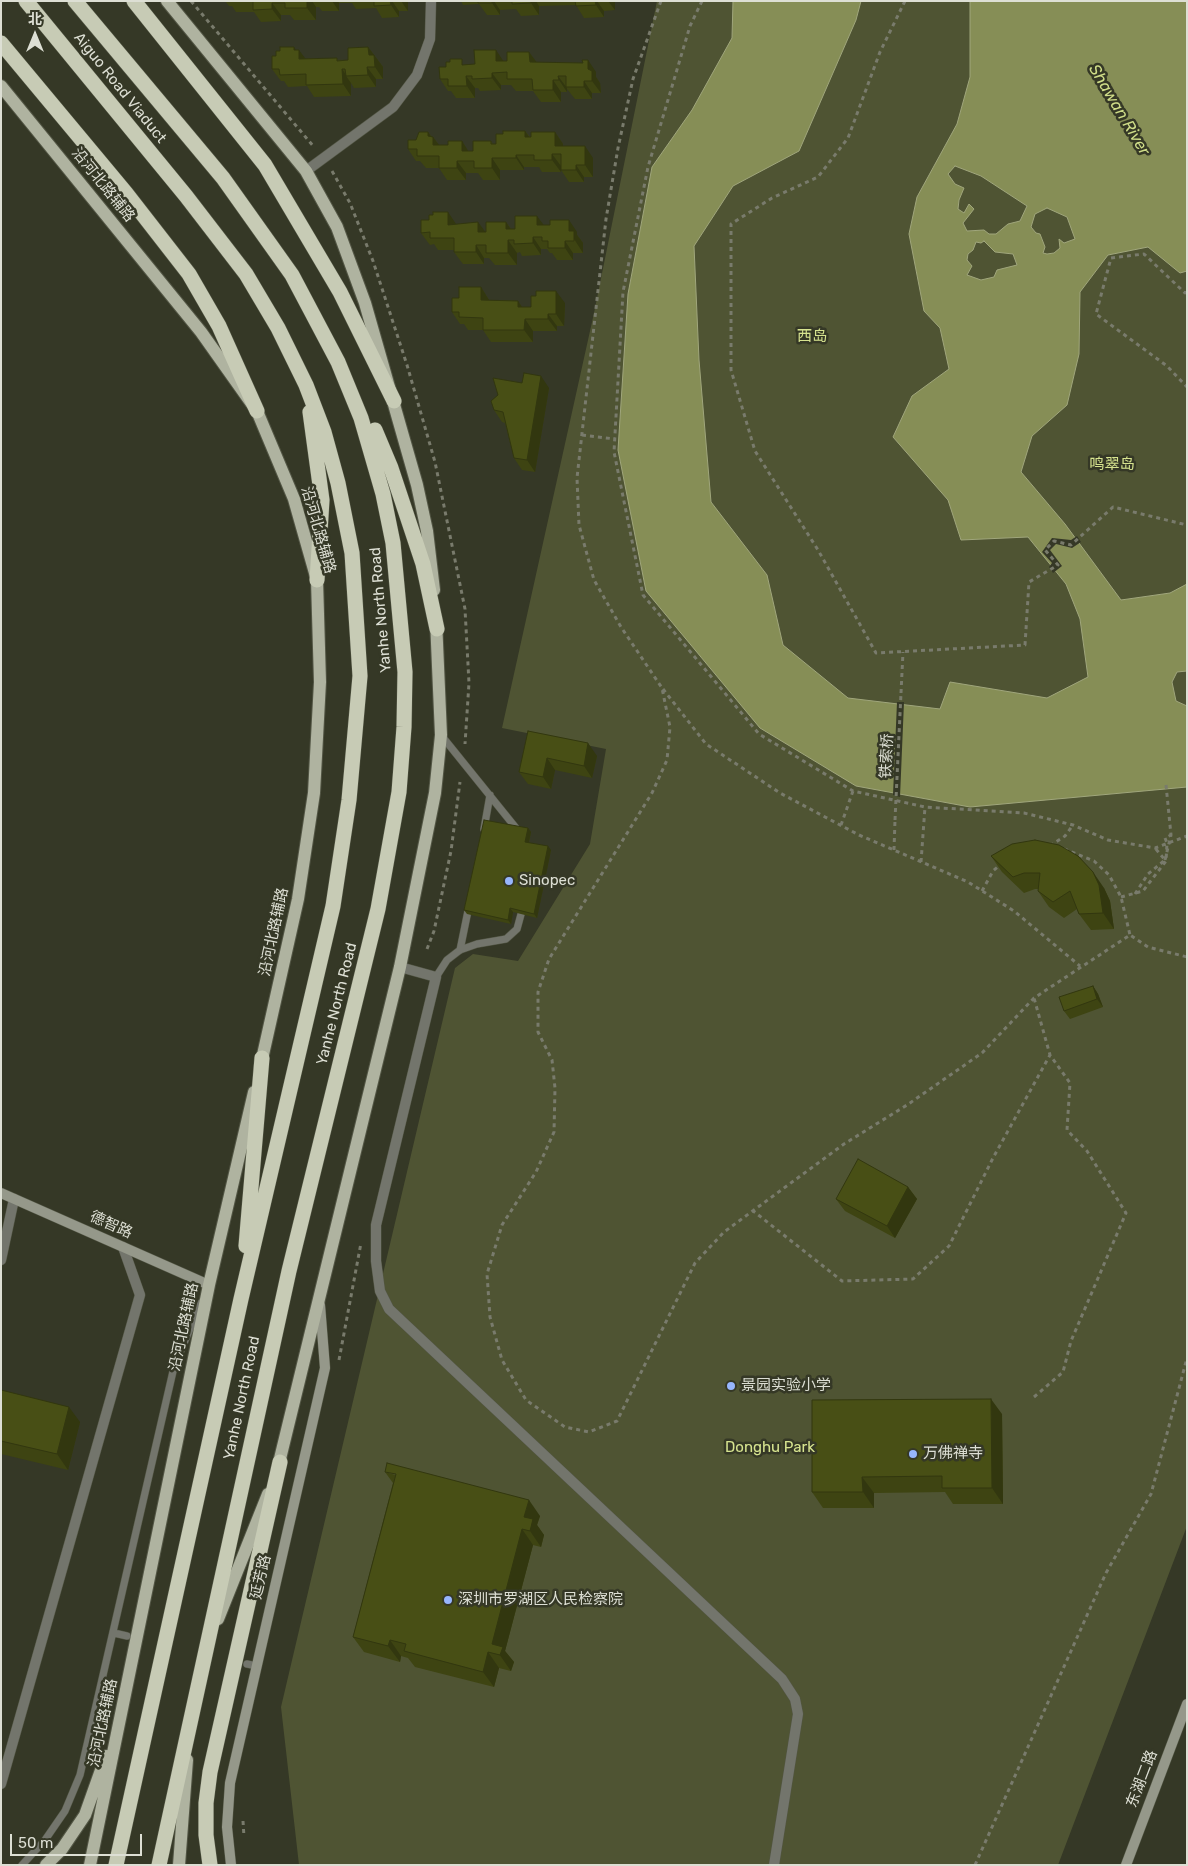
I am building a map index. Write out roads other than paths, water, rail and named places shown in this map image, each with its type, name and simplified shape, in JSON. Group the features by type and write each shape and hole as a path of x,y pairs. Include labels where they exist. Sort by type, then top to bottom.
{"highway":[{"name":"Aiguo Road Viaduct","path":"26,1 186,196"},
{"name":"Aiguo Road Viaduct","path":"75,1 222,178"},
{"path":"134,1 265,165 340,292 394,401"},
{"path":"1,42 126,193 190,274 219,326 257,411"},
{"name":"Yanhe North Road","path":"158,1865 264,1380 378,909 398,792 404,727 404,672 392,542 373,453 338,362 292,276 222,178"},
{"name":"Yanhe North Road","path":"116,1865 241,1299 333,906 349,800 360,676 352,553 334,466 324,432 306,385 278,328 246,274 186,196"},
{"path":"338,362 371,422 391,468 423,564 437,629"},
{"path":"306,385 322,500 317,580"},
{"path":"241,1299 262,1058"},
{"path":"210,1865 206,1827 206,1803 210,1772 280,1462"},
{"path":"108,1865 126,1816"}],"main road":[{"path":"167,1 306,171 337,227 366,303 394,401 427,531 437,629 440,735 435,792 400,967 280,1462 206,1650"},
{"name":"沿河北路辅路","path":"1,86 201,332 257,411 294,499 317,580 320,682 314,793 298,899 209,1285 90,1865"},
{"path":"46,1865 62,1849 85,1815 122,1711"},
{"path":"179,1865 191,1717"}],"street":[{"path":"306,171 393,107 417,75 430,39 431,1"},
{"path":"400,967 436,977 376,1225 376,1261 380,1290 389,1309 782,1679 795,1700 798,1714 774,1865"},
{"name":"德智路","path":"1,1193 209,1285"},
{"path":"1,1260 14,1199"},
{"path":"1,1784 140,1295 123,1247"},
{"name":"延芳路","path":"231,1865 227,1827 230,1783 252,1665 325,1368 319,1295"},
{"name":"东湖二路","path":"1126,1865 1187,1704"}],"lane":[{"path":"440,735 517,827 525,841"},
{"path":"483,834 490,795"},
{"path":"436,977 446,960 460,950 476,944 506,938 517,930 524,900"},
{"path":"460,950 470,902"},
{"path":"22,1865 45,1840 65,1811 80,1775 174,1368 209,1285"},
{"path":"114,1632 127,1636"}],"water":[{"name":"Shawan River","path":"733,1 861,1 856,20 799,151 733,186 694,246 699,360 711,502 767,575 783,645 848,698 940,709 950,682 1047,698 1088,677 1080,619 1066,584 1028,537 961,540 948,500 893,437 912,396 949,369 940,328 924,311 909,234 917,197 957,124 970,77 970,1 1187,1 1187,271 1180,273 1148,247 1108,255 1080,292 1079,354 1067,405 1032,436 1021,472 1065,524 1121,600 1170,593 1187,584 1187,671 1177,672 1172,682 1176,701 1187,706 1187,787 970,807 856,786 760,728 646,591 618,450 628,294 652,167 692,110 732,38","holes":["955,166 981,176 1027,206 1020,221 1008,224 996,234 989,234 984,230 967,231 963,223 974,209 969,204 964,213 958,209 959,200 964,188 955,184 948,174","1047,208 1067,217 1075,239 1064,243 1059,239 1060,248 1054,253 1043,253 1045,247 1040,234 1036,233 1031,227 1035,214","984,241 995,252 1013,254 1017,265 997,270 994,277 981,280 967,275 972,266 967,260 968,254 973,250 976,242 981,243"]}],"place":[{"name":"Sinopec","path":"509,881"},
{"name":"景园实验小学","path":"731,1386"},
{"name":"万佛禅寺","path":"913,1454"},
{"name":"深圳市罗湖区人民检察院","path":"448,1600"}],"park label":[{"name":"西岛","path":"812,337"},
{"name":"鸣翠岛","path":"1112,465"},
{"name":"Donghu Park","path":"770,1448"}]}
